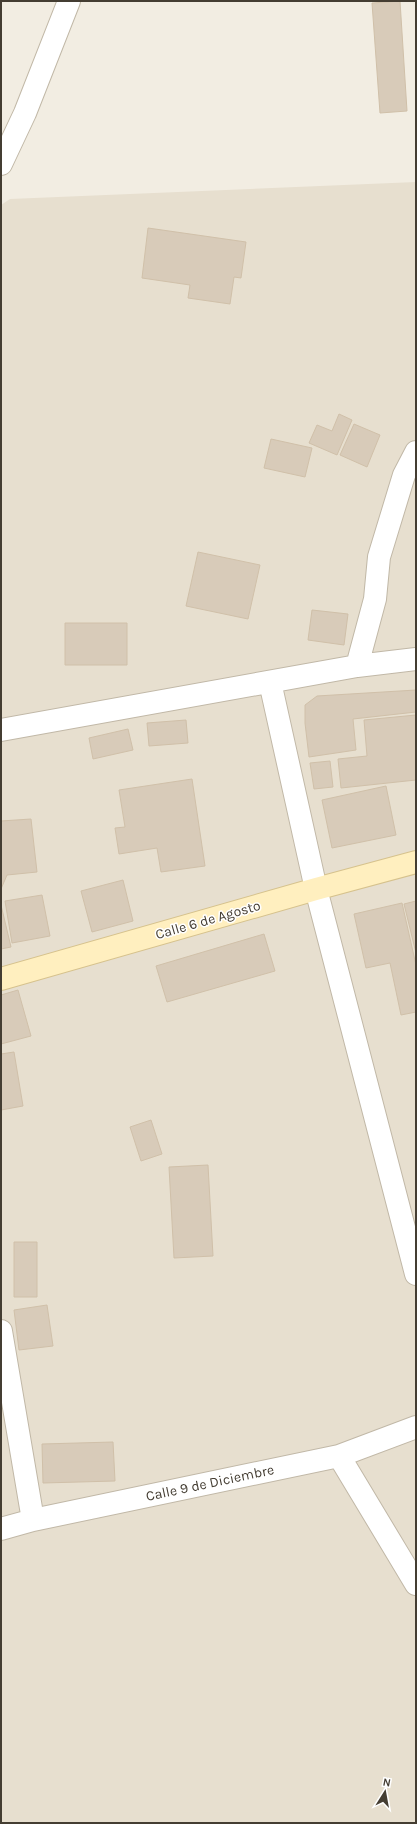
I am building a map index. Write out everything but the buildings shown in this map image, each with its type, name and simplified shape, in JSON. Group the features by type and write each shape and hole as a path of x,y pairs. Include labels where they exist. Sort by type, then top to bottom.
{"main road":[{"name":"Calle 6 de Agosto","path":"1,979 416,862"}],"street":[{"path":"1,164 25,113 69,1"},
{"path":"357,666 374,599 379,557 404,475 416,452"},
{"path":"1,730 357,666 416,659"},
{"path":"270,682 316,889 416,1274"},
{"path":"1,1331 33,1520"},
{"name":"Calle 9 de Diciembre","path":"1,1529 33,1520 339,1456 416,1427"},
{"path":"339,1456 416,1584"}],"shaded area":[{"path":"416,182 416,1823 1,1823 1,205 10,199"}]}
